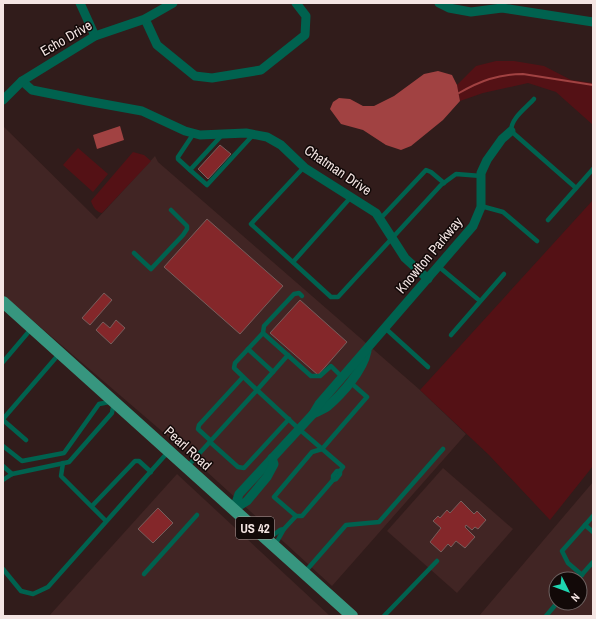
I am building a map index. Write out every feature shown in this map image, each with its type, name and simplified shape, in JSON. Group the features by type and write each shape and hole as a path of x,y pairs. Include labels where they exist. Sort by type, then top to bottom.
{"main road":[{"name":"Pearl Road","path":"3,302 352,616"}],"street":[{"path":"80,3 95,36"},
{"name":"Echo Drive","path":"3,100 22,81 95,36 145,19 173,3"},
{"path":"145,19 156,44 195,76 212,78 261,70 305,35 306,16 296,3"},
{"path":"439,3 449,8 471,12 502,6 593,22"},
{"name":"Chatman Drive","path":"22,81 32,90 142,110 185,131 200,135 246,133 267,137 281,145 304,167 376,213 393,237 405,258 428,279"},
{"name":"Knowlton Parkway","path":"234,509 247,501 267,477 274,464 272,458 313,414 326,408 346,380 360,368 366,357 367,347 473,226 481,206 481,173 487,160 502,139 511,131"}],"lane":[{"path":"534,99 511,125 511,131 576,188"},
{"path":"194,133 179,154 178,159 207,185 253,135"},
{"path":"190,170 223,134"},
{"path":"304,167 251,224 331,297 338,297 444,183 456,174 481,176"},
{"path":"548,220 593,169"},
{"path":"380,219 426,170 431,172 444,183"},
{"path":"292,262 351,197"},
{"path":"481,206 503,212 537,241"},
{"path":"134,253 151,269 183,235 187,229 187,226 171,210"},
{"path":"438,266 480,301"},
{"path":"451,335 504,274"},
{"path":"263,332 311,376 320,376 331,366 367,397 322,449 312,452 274,497 296,516 302,516 333,480 332,476 337,471 342,469 322,449 234,368 235,363 263,332 264,326 294,294 299,293 302,296"},
{"path":"3,362 32,328"},
{"path":"385,328 428,367"},
{"path":"248,349 273,372"},
{"path":"26,440 3,420 60,353"},
{"path":"187,467 288,355"},
{"path":"243,377 199,425 198,429 238,467 244,468 289,419"},
{"path":"3,446 22,461 64,453 99,404 114,401 112,413 69,462 12,474 3,480"},
{"path":"304,573 346,525 380,522 443,449"},
{"path":"3,568 21,591 33,594 48,587 169,451"},
{"path":"64,453 69,462"},
{"path":"92,506 135,461 139,462 151,472"},
{"path":"63,463 61,476 106,522"},
{"path":"3,466 12,474"},
{"path":"144,574 196,515"},
{"path":"271,542 296,516"},
{"path":"575,571 568,563 562,551 593,516"},
{"path":"585,525 593,532"},
{"path":"271,542 280,530 284,529"},
{"path":"384,616 437,561"},
{"path":"585,571 593,562"}],"shaded area":[{"path":"496,61 514,61 544,66 571,80 593,83 593,125 556,92 528,83 483,93 460,101 457,85 476,66"},
{"path":"438,71 452,75 457,85 460,101 443,120 411,146 401,150 386,145 363,130 341,124 330,109 333,102 339,98 350,99 363,106 374,106 394,96 424,74"},
{"path":"3,126 97,219 155,156 158,162 420,390 466,434 332,586 171,439 3,295"},
{"path":"120,126 124,140 97,149 93,135"},
{"path":"78,148 108,174 93,192 63,165"},
{"path":"133,152 144,155 151,161 102,213 98,212 91,201"},
{"path":"593,200 593,466 550,520 489,455 420,390"},
{"path":"443,468 513,529 457,593 387,531"},
{"path":"177,474 330,616 49,616"},
{"path":"593,482 593,616 479,616"}],"building":[{"path":"220,145 231,154 208,179 198,169"},
{"path":"207,219 283,286 240,334 164,267"},
{"path":"104,293 112,300 90,325 82,318"},
{"path":"300,300 347,342 318,375 270,333"},
{"path":"116,320 125,328 111,344 96,330 103,322 110,328"},
{"path":"461,501 474,514 477,511 486,520 478,529 475,527 472,530 466,525 465,527 475,537 465,548 456,541 451,547 448,544 441,552 430,542 441,528 433,521 438,516 440,518 447,510 450,513"},
{"path":"158,508 173,523 153,543 138,529"}],"waterway":[{"path":"459,93 490,79 514,74 523,74 593,85"}]}
